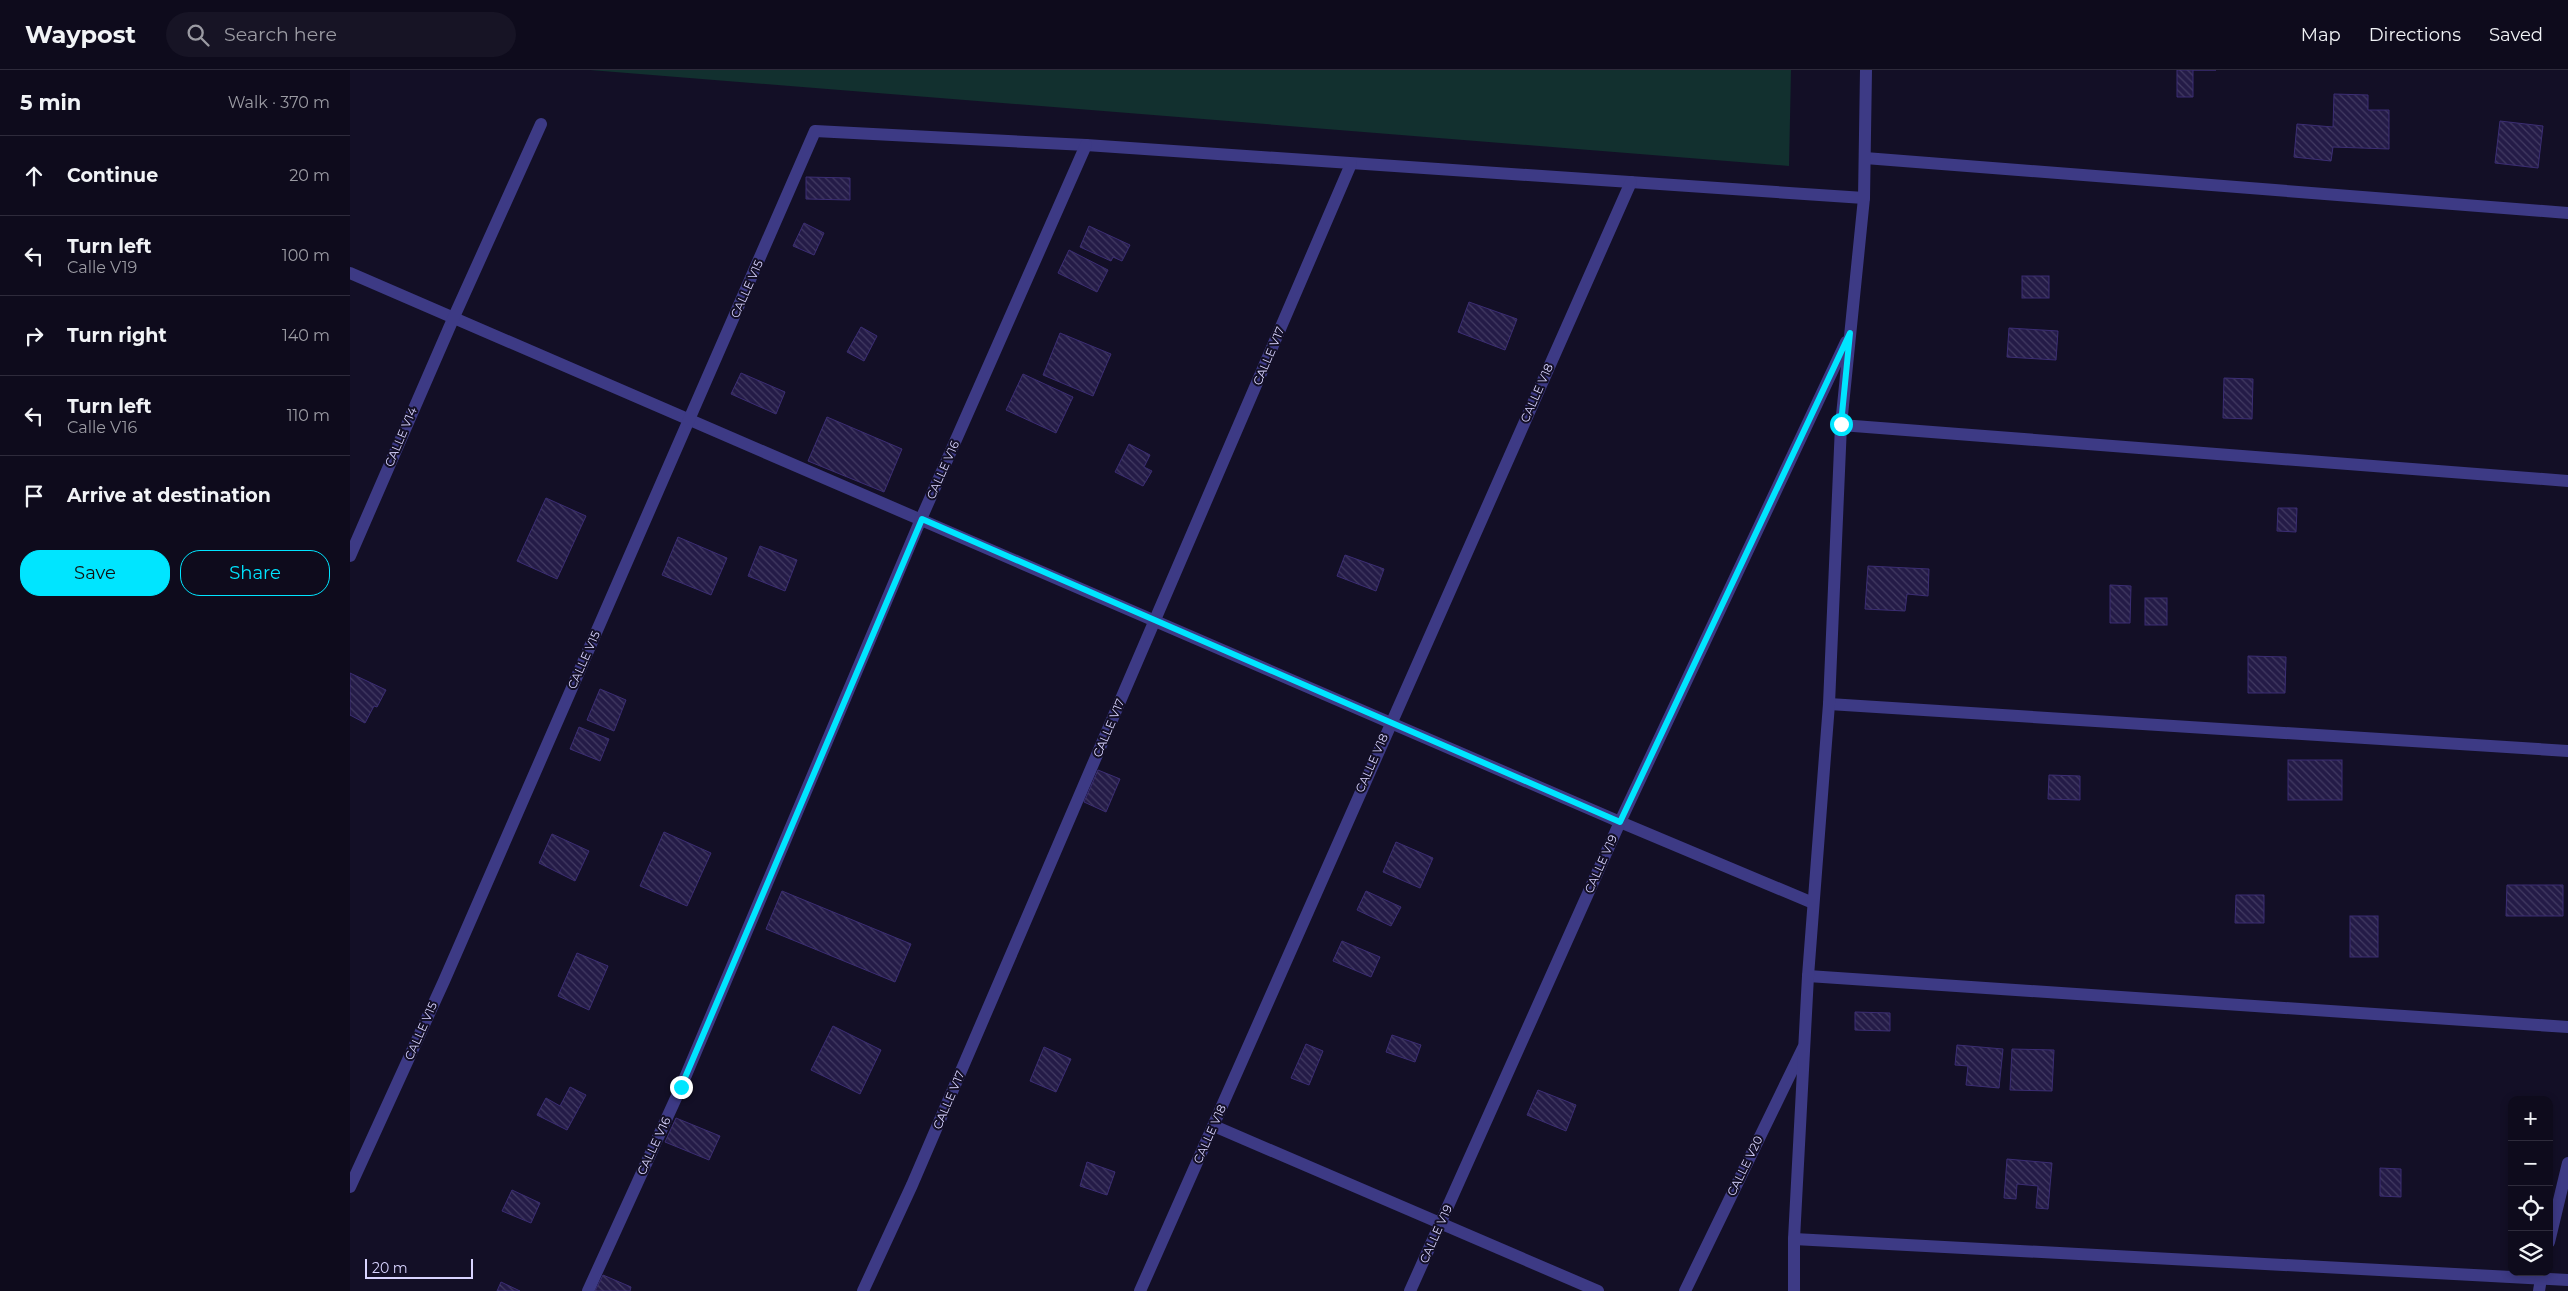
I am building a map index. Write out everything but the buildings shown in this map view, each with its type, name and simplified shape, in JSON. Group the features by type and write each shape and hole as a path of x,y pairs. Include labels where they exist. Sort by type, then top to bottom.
{"street":[{"path":"1794,1291 1794,1239 1808,976 1829,704 1841,424 1864,198 1866,70"},
{"name":"CALLE V14","path":"350,556 453,318 541,124"},
{"name":"CALLE V15","path":"350,1187 444,981 815,131 1086,145"},
{"path":"1086,145 1864,198"},
{"name":"CALLE V16","path":"588,1291 681,1087 922,519 1086,145"},
{"path":"1865,158 2568,213"},
{"name":"CALLE V17","path":"863,1291 916,1176 1350,164"},
{"name":"CALLE V18","path":"1140,1291 1631,182"},
{"path":"350,274 689,421 922,519 1620,822 1813,903"},
{"name":"CALLE V19","path":"1410,1291 1620,822 1850,333"},
{"path":"1841,424 2568,481"},
{"path":"1829,704 2568,751"},
{"path":"1808,976 2568,1027"},
{"name":"CALLE V20","path":"1685,1291 1806,1041"},
{"path":"1214,1126 1440,1225 1598,1291"},
{"path":"2552,1231 2568,1163"},
{"path":"1794,1239 2508,1273"},
{"path":"2539,1291 2541,1276"},
{"path":"2546,1276 2568,1280"}],"green space":[{"path":"590,70 1791,70 1789,166"}],"route":[{"path":"681,1087 922,519 1620,822 1850,333 1841,424"}]}
